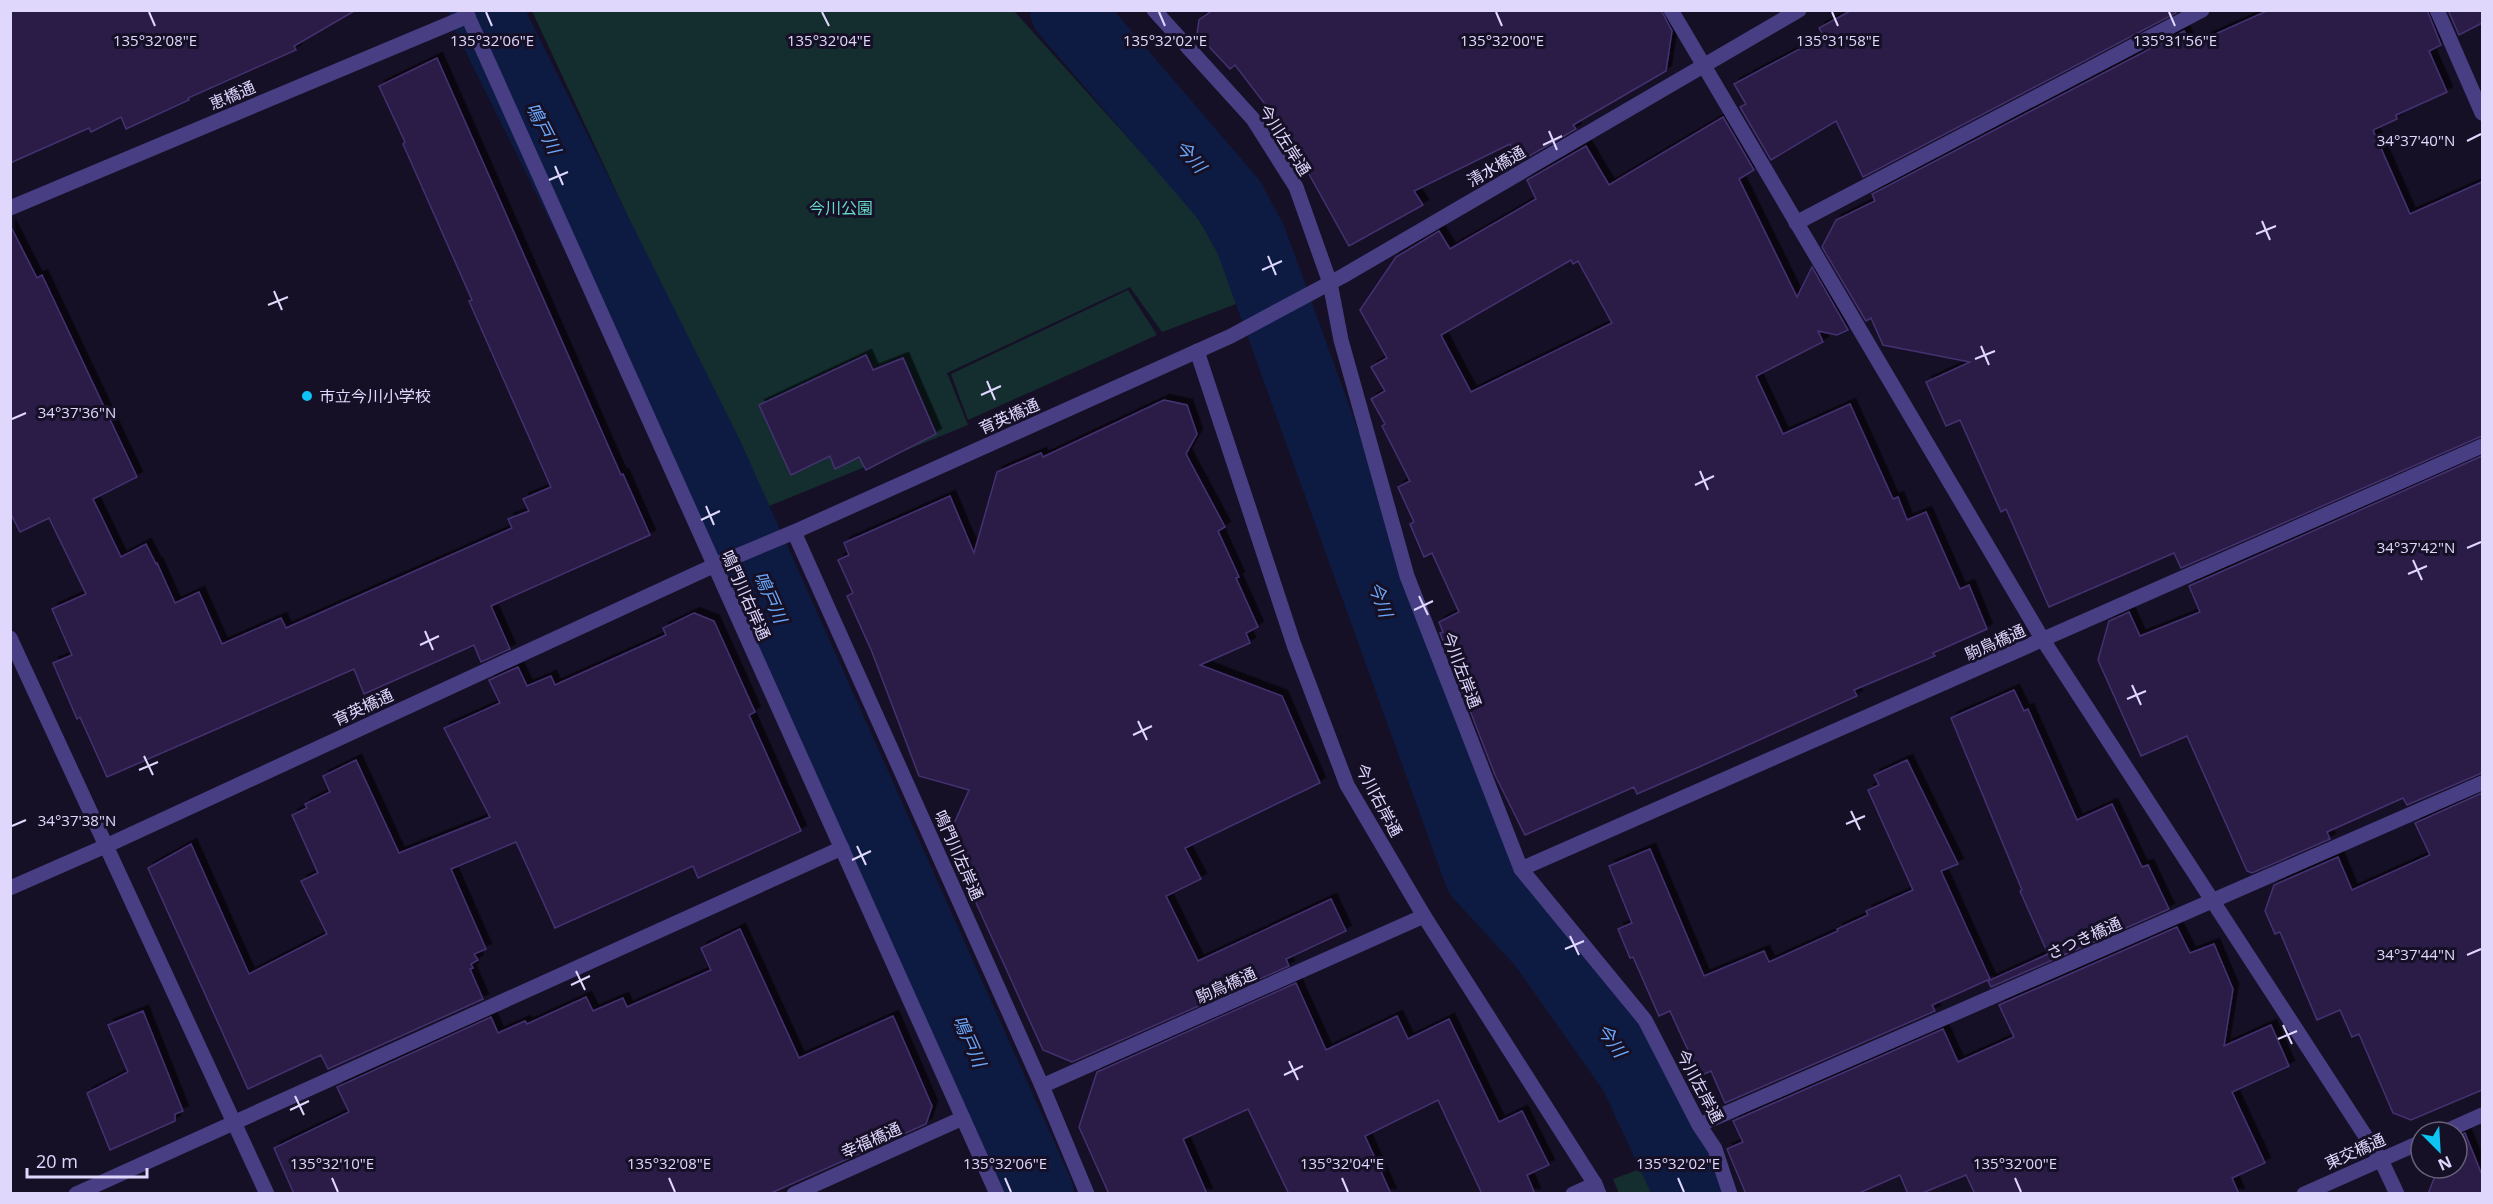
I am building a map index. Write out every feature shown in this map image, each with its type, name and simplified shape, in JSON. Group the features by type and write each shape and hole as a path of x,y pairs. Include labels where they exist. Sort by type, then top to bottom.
{"street":[{"name":"今川左岸通","path":"1154,10 1253,119 1296,187 1330,283 1341,340 1407,576 1521,869 1645,1020 1700,1125 1716,1149 1730,1194"},
{"path":"1671,10 2043,640 2381,1160 2397,1194"},
{"name":"清水橋通","path":"1257,322 1330,283 1799,10"},
{"path":"1796,222 2202,10"},
{"path":"2437,10 2482,113"},
{"name":"恵橋通","path":"10,208 466,13"},
{"name":"鳴門川右岸通","path":"466,13 997,1194"},
{"name":"育英橋通","path":"10,888 713,566 794,532 1257,322"},
{"name":"今川右岸通","path":"1197,351 1294,645 1347,785 1424,916 1597,1189"},
{"name":"駒鳥橋通","path":"1521,869 2482,446"},
{"name":"鳴門川左岸通","path":"794,532 1042,1086 1087,1194"},
{"path":"10,638 108,845 267,1194"},
{"name":"さつき橋通","path":"1700,1125 2482,783"},
{"path":"76,1194 842,848"},
{"name":"駒鳥橋通","path":"1042,1086 1424,916"},
{"name":"幸福橋通","path":"794,1194 963,1118"},
{"name":"東交橋通","path":"2304,1194 2409,1147"},
{"path":"1573,1194 1597,1189"}],"green space":[{"name":"今川公園","path":"532,11 1014,11 1191,208 1249,299 1162,332 1130,287 947,373 968,425 764,508"},
{"path":"1128,290 1157,335 968,420 951,374"},
{"path":"1646,1167 1656,1193 1619,1193 1613,1179"}],"building":[{"path":"10,10 356,10 294,46 296,50 188,98 189,100 126,129 121,117 91,132 89,128 10,163"},
{"path":"1213,10 1661,10 1672,31 1666,71 1573,125 1576,129 1519,162 1510,144 1414,191 1423,205 1349,246 1300,158 1304,155 1235,65 1230,69 1197,34 1199,20"},
{"path":"1852,10 2175,10 2176,13 1863,177 1836,121 1771,160 1740,107 1746,104 1734,84 1824,36 1819,28"},
{"path":"2269,10 2427,10 2441,45 2429,51 2447,92 2396,115 2397,119 2373,130 2410,214 2482,182 2482,436 2181,568 2174,553 2049,607 2006,509 2001,512 1960,420 1946,426 1926,382 1970,362 1883,345 1871,318 1866,321 1822,247 1836,220 1875,201 1872,194 2184,31 2191,45"},
{"path":"2448,10 2482,10 2482,23 2459,35"},
{"path":"437,58 621,475 623,474 650,535 491,606 510,649 481,662 474,645 364,694 354,669 107,777 80,717 77,719 53,663 72,655 52,609 86,594 49,518 20,532 10,512 10,225 37,278 42,275 137,477 93,499 121,557 146,544 175,603 199,592 222,644 281,618 286,628 512,528 508,519 529,511 523,499 551,487 469,301 472,300 379,86"},
{"path":"1723,117 1754,170 1739,179 1797,297 1812,267 1848,330 1837,335 1818,331 1823,342 1756,376 1783,434 1850,404 1893,499 1898,497 1907,520 1926,512 1960,589 1969,585 1987,629 1933,653 1935,656 1854,690 1857,696 1699,767 1637,794 1634,787 1525,835 1495,775 1440,633 1443,632 1439,622 1459,612 1432,553 1424,557 1410,524 1414,522 1398,487 1410,481 1382,426 1385,424 1371,399 1385,391 1371,367 1387,358 1360,310 1396,257 1439,231 1450,249 1536,199 1527,180 1586,146 1609,185","holes":["1571,260 1573,264 1578,261 1612,323 1471,392 1441,335"]},
{"path":"866,355 873,370 903,358 936,434 866,470 859,457 835,469 830,456 791,475 759,405"},
{"path":"1164,400 1187,405 1197,434 1186,454 1225,527 1218,531 1258,627 1246,633 1250,643 1200,665 1282,696 1320,783 1185,848 1201,879 1166,896 1198,961 1331,899 1346,931 1286,959 1289,966 1072,1062 1043,1050 947,839 969,790 919,776 872,652 847,596 853,593 838,560 849,555 844,543 950,496 974,553 997,472 1041,453 1043,457"},
{"path":"2482,456 2482,773 2407,805 2403,798 2327,832 2330,839 2252,873 2247,871 2187,736 2141,756 2098,660 2109,621 2129,612 2140,636 2200,612 2189,586"},
{"path":"694,613 714,621 755,712 749,715 801,831 698,878 693,866 555,928 516,842 451,869 486,949 474,954 478,960 471,964 473,968 470,969 483,999 328,1069 321,1055 248,1089 148,868 191,844 249,974 327,934 301,881 318,873 292,815 307,808 305,804 330,792 323,776 356,760 399,853 490,817 444,728 500,703 489,680 518,667 527,686 551,676 555,685 666,635 663,628"},
{"path":"2014,690 2024,711 2028,709 2077,820 2112,804 2142,867 2148,865 2169,909 1991,987 1988,981 2048,954 2020,891 2022,890 1951,718"},
{"path":"1907,760 1958,864 1941,871 1990,979 1932,1005 1935,1011 1725,1103 1711,1071 1700,1076 1670,1011 1659,1016 1633,957 1630,958 1618,929 1632,923 1609,866 1650,849 1704,976 1764,951 1769,962 1838,931 1837,929 1868,915 1866,911 1913,890 1868,790 1879,785 1874,775"},
{"path":"2482,793 2482,1090 2411,1120 2393,1113 2359,1034 2352,1037 2340,1010 2317,1020 2280,932 2275,934 2265,911 2274,885 2338,857 2352,890 2430,855 2415,823"},
{"path":"2177,927 2190,953 2214,944 2233,989 2224,1046 2271,1025 2289,1066 2232,1092 2265,1163 2232,1178 2239,1194 1975,1194 1966,1175 1920,1194 1908,1194 1900,1175 1857,1194 1746,1194 1727,1149 1743,1142 1733,1121 1943,1029 1958,1062 2014,1037 1999,1005"},
{"path":"740,929 799,1058 893,1016 932,1106 926,1124 769,1194 294,1194 274,1148 349,1112 337,1087 491,1017 498,1033 525,1021 527,1024 586,997 593,1011 623,998 627,1007 711,970 701,948"},
{"path":"1296,983 1326,1050 1397,1016 1408,1039 1449,1019 1499,1122 1522,1111 1549,1165 1527,1175 1535,1194 1482,1194 1438,1100 1365,1136 1391,1194 1289,1194 1248,1109 1183,1139 1207,1194 1109,1194 1079,1127 1097,1072"},
{"path":"143,1011 183,1111 175,1114 175,1121 110,1150 87,1093 128,1072 108,1025"},
{"path":"2469,1143 2482,1175 2482,1194 2428,1194 2433,1180 2469,1180"}],"waterway":[{"name":"鳴戸川","path":"485,10 709,459 1038,1194"},
{"name":"今川","path":"1066,10 1230,201 1251,240 1480,874 1544,944 1635,1073 1691,1194"}],"place":[{"name":"市立今川小学校","path":"307,396"}]}
